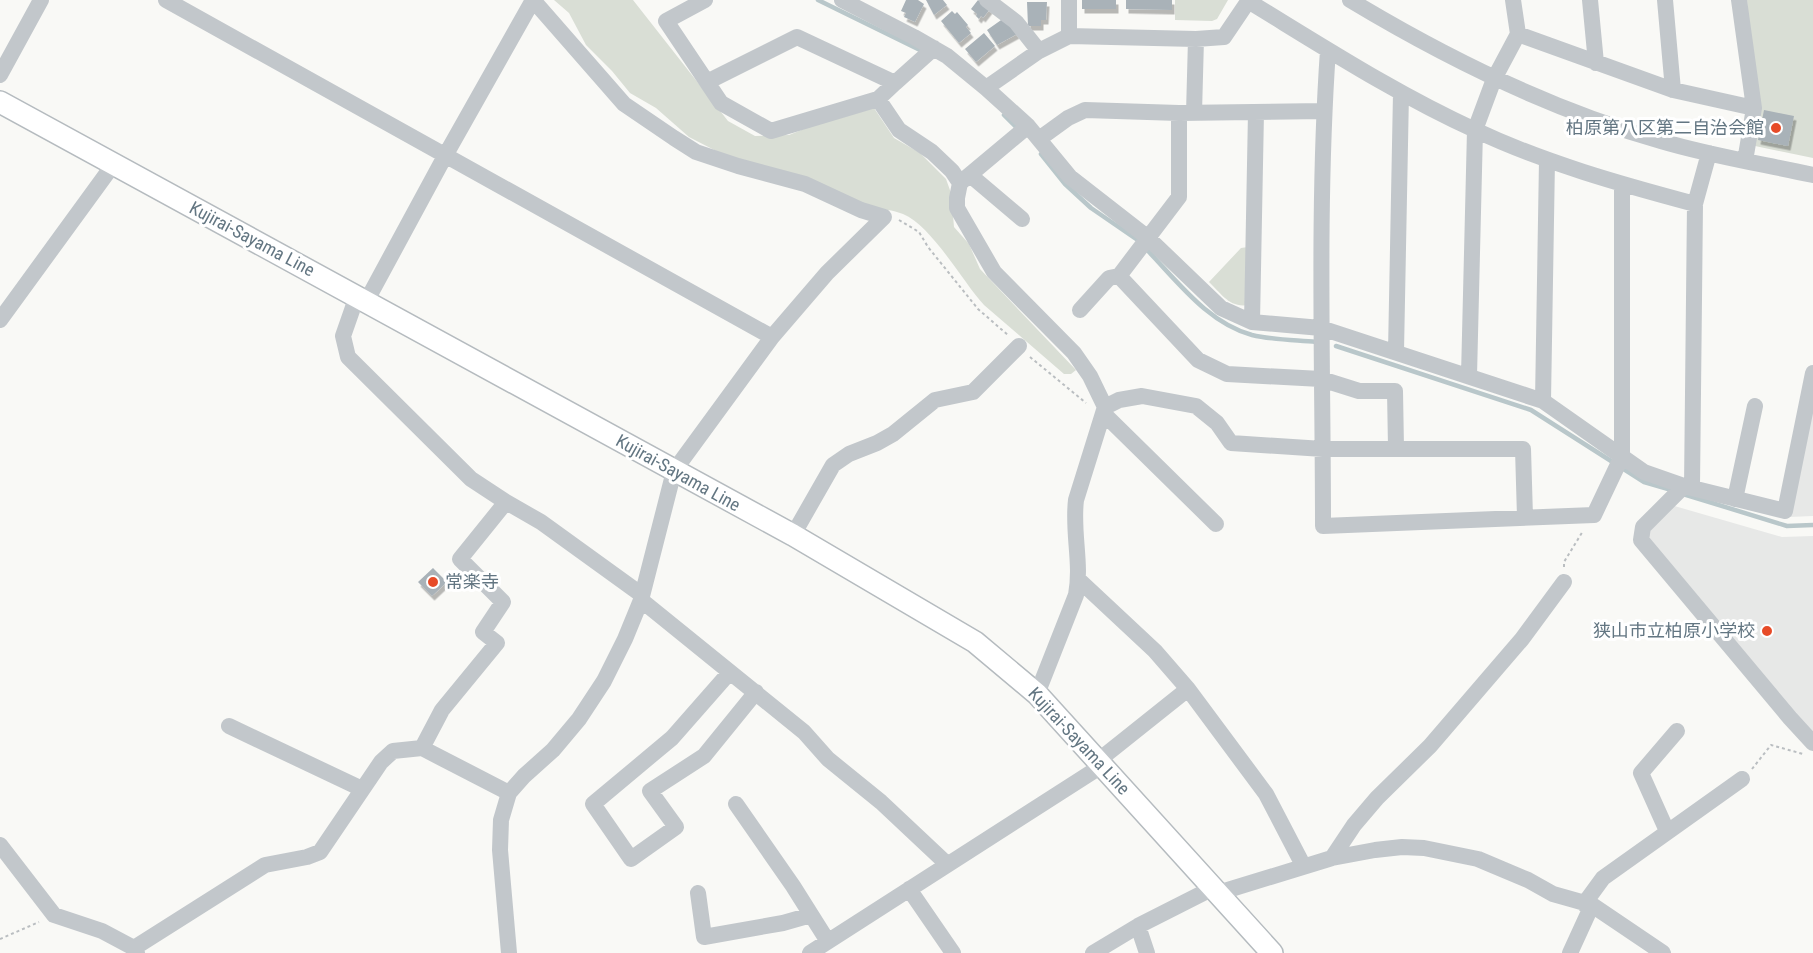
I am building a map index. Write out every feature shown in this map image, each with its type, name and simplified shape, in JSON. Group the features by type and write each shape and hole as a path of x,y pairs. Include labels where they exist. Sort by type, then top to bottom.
{"main road":[{"name":"Kujirai-Sayama Line","path":"0,102 793,535 975,642 1037,694 1272,953"}],"street":[{"path":"0,75 41,0"},
{"path":"166,0 772,337"},
{"path":"509,953 500,850 501,820 509,793 553,750 579,719 604,681 625,639 642,597 674,471 772,337 828,273 884,217 861,210 805,184 696,152 624,104 533,0 362,299 343,336 348,357 471,479 541,522 642,597 804,732 828,759 880,802 947,864"},
{"path":"705,0 666,21 721,103 771,131 878,99 934,48"},
{"path":"842,0 947,56 986,88 1034,133 1070,177 1147,237 1221,308 1252,322 1321,327 1543,401 1644,472 1688,487 1785,511 1813,373"},
{"path":"987,0 1016,22 1039,51"},
{"path":"1069,0 1069,36"},
{"path":"1350,0 1437,51 1494,79 1561,107 1661,141 1813,175"},
{"path":"1469,376 1475,130 1494,79 1518,34 1513,0"},
{"path":"1590,0 1596,63"},
{"path":"1665,0 1673,90"},
{"path":"1739,0 1754,108 1744,161"},
{"path":"986,88 1039,51 1069,36 1224,38 1248,1 1401,93 1475,130 1547,160 1695,204"},
{"path":"1518,34 1673,90 1754,108"},
{"path":"707,82 797,37 895,83"},
{"path":"1080,310 1109,278 1119,276 1179,197 1196,39"},
{"path":"1328,50 1324,111 1321,327 1323,526 1594,515 1622,456 1622,184"},
{"path":"1396,352 1401,93"},
{"path":"878,99 899,130 932,152 952,171 1022,219"},
{"path":"1216,524 1104,410 1090,376 1074,353 994,272 957,208 957,198 965,179 1034,133 1085,110 1187,113 1324,111"},
{"path":"1252,322 1256,112"},
{"path":"1688,487 1695,204 1708,153"},
{"path":"1543,401 1547,160"},
{"path":"0,320 113,165"},
{"path":"1119,276 1198,360 1227,374 1321,379 1359,391 1395,391 1396,448"},
{"path":"793,535 833,465 841,458 893,434 935,400 973,392 1019,346"},
{"path":"1037,694 1076,595 1079,580 1074,515 1076,500 1104,410 1119,400 1142,396 1196,406 1217,423 1231,443 1323,449 1523,449 1525,517"},
{"path":"1735,499 1755,406"},
{"path":"1688,487 1642,527 1641,540 1782,709 1805,744"},
{"path":"422,748 442,710 497,643 483,632 503,602 460,558 506,502"},
{"path":"1079,580 1155,651 1188,690 1266,794 1303,866"},
{"path":"1332,858 1354,825 1377,798 1430,746 1522,639 1564,582"},
{"path":"730,672 672,738 593,804 630,859 676,827 650,790 704,756 756,692"},
{"path":"810,953 1101,763 1188,690"},
{"path":"229,726 362,789"},
{"path":"1667,831 1641,773 1677,731"},
{"path":"0,845 54,915 102,931 135,950 265,865 308,857 320,852 381,762 393,751 422,748 509,793"},
{"path":"1570,953 1588,905 1603,878 1742,779"},
{"path":"736,804 827,940"},
{"path":"1093,953 1138,926 1215,890 1332,858 1402,847 1424,848 1478,859 1528,880 1554,894 1588,905 1663,953"},
{"path":"909,889 953,953"},
{"path":"698,893 704,937 783,923 812,915"},
{"path":"1138,926 1148,953"}],"path":[{"path":"884,217 901,220 919,232 928,247 978,309 1088,406 1104,410"},
{"path":"1564,582 1564,562 1594,515"},
{"path":"1742,779 1771,746 1803,754 1805,744"},
{"path":"0,939 54,915"}],"shaded area":[{"path":"554,0 633,0 728,121 755,136 789,135 874,108 894,138 920,153 946,179 951,193 954,227 969,244 980,269 1076,370 1071,374 1064,374 984,305 936,242 914,220 903,214 871,208 722,154 689,137 656,108 630,93 586,45 569,13"},
{"path":"1175,0 1228,0 1217,19 1212,21 1175,20"},
{"path":"1747,0 1813,0 1813,158 1755,146"},
{"path":"1248,247 1248,305 1241,305 1230,302 1209,282 1241,248"},
{"path":"1813,405 1813,516 1789,517"},
{"name":"狭山市立柏原小学校","path":"1671,505 1782,537 1813,536 1813,739 1644,538"}],"building":[{"path":"906,0 918,0 924,4 915,22 904,17 906,13 901,11"},
{"path":"926,0 943,0 947,5 934,15"},
{"path":"978,0 990,9 983,18 981,16 979,19 971,9"},
{"path":"1082,0 1116,0 1116,9 1082,9"},
{"path":"1126,0 1172,0 1172,10 1126,9"},
{"path":"1027,2 1047,2 1046,20 1041,20 1041,26 1028,26"},
{"path":"952,11 955,14 957,12 968,25 966,27 971,33 959,43 941,21"},
{"path":"1004,18 1017,34 997,45 987,30"},
{"path":"984,33 995,46 976,62 965,49"},
{"name":"柏原第八区第二自治会館","path":"1764,110 1794,116 1788,146 1758,140"},
{"name":"常楽寺","path":"433,568 447,582 432,596 418,582"}],"waterway":[{"path":"818,0 922,51"},
{"path":"1004,115 1017,128"},
{"path":"1041,154 1065,184 1091,208 1139,241"},
{"path":"1148,251 1182,288 1221,321 1260,337 1316,342"},
{"path":"1336,346 1531,410 1644,482 1675,491"},
{"path":"1683,494 1787,526 1813,525"}],"place":[{"name":"柏原第八区第二自治会館","path":"1776,128"},
{"name":"常楽寺","path":"433,582"},
{"name":"狭山市立柏原小学校","path":"1767,631"}]}
